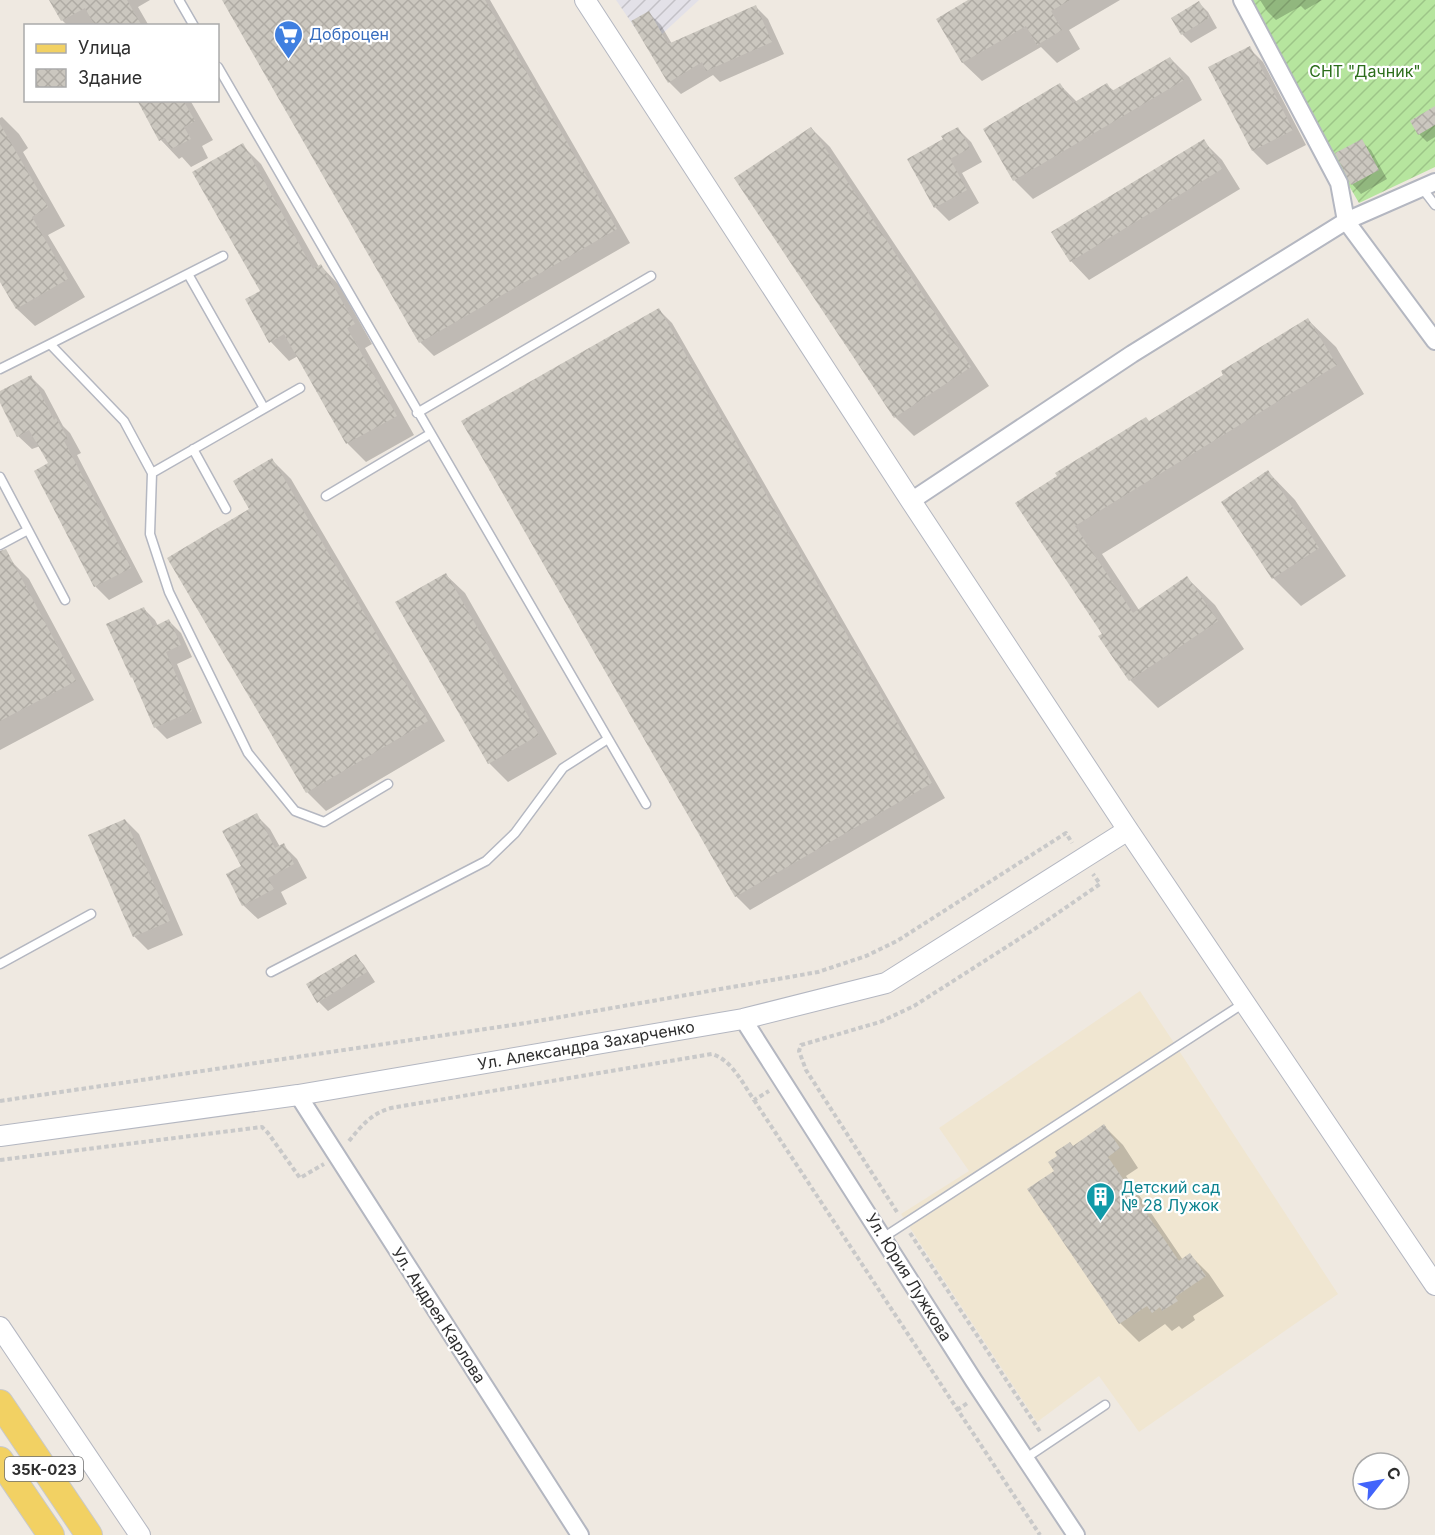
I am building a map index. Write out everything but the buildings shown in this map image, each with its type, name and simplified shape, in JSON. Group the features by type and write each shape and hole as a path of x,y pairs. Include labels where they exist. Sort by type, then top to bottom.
{"main road":[{"name":"35К-023","path":"0,1403 89,1535"},
{"name":"35К-023","path":"0,1460 51,1535"}],"street":[{"path":"585,0 1128,830 1435,1285"},
{"path":"1242,0 1340,183 1346,221 1435,341"},
{"path":"911,501 1132,354 1346,221 1429,185"},
{"name":"Ул. Александра Захарченко","path":"0,1136 298,1095 743,1019 885,983 1128,830"},
{"name":"Ул. Юрия Лужкова","path":"743,1019 1076,1535"},
{"name":"Ул. Андрея Карлова","path":"298,1095 580,1535"},
{"path":"0,1327 140,1535"}],"lane":[{"path":"179,0 193,24"},
{"path":"219,69 646,804"},
{"path":"1429,185 1435,205"},
{"path":"0,369 223,256"},
{"path":"188,274 264,408"},
{"path":"417,413 651,276"},
{"path":"50,344 124,421 152,472 150,534 169,592 248,753 295,811 324,822 388,784"},
{"path":"152,472 300,387"},
{"path":"326,496 430,434"},
{"path":"193,449 226,509"},
{"path":"0,477 65,600"},
{"path":"0,545 28,530"},
{"path":"271,972 486,861 515,832 563,768 608,739"},
{"path":"0,964 91,914"},
{"path":"884,1237 1245,1003"},
{"path":"1026,1458 1106,1406"}],"path":[{"path":"0,1101 526,1023 818,972 866,956 897,941 1066,833 1100,884 914,1006 880,1022 801,1045 799,1052 806,1070 1047,1444"},
{"path":"0,1160 262,1127 300,1178 337,1156 362,1124 385,1109 712,1054 721,1057 754,1100 1040,1535"},
{"path":"754,1100 806,1070"}],"shaded area":[{"path":"616,0 699,0 648,47"},
{"path":"1140,991 1338,1294 1139,1432 1099,1376 1037,1422 901,1214 969,1171 939,1128"}],"green space":[{"name":"СНТ \"Дачник\"","path":"1247,0 1435,0 1435,167 1359,203"}],"place":[{"name":"Доброцен","path":"288,60"},
{"name":"Детский сад № 28 Лужок","path":"1100,1222"}]}
